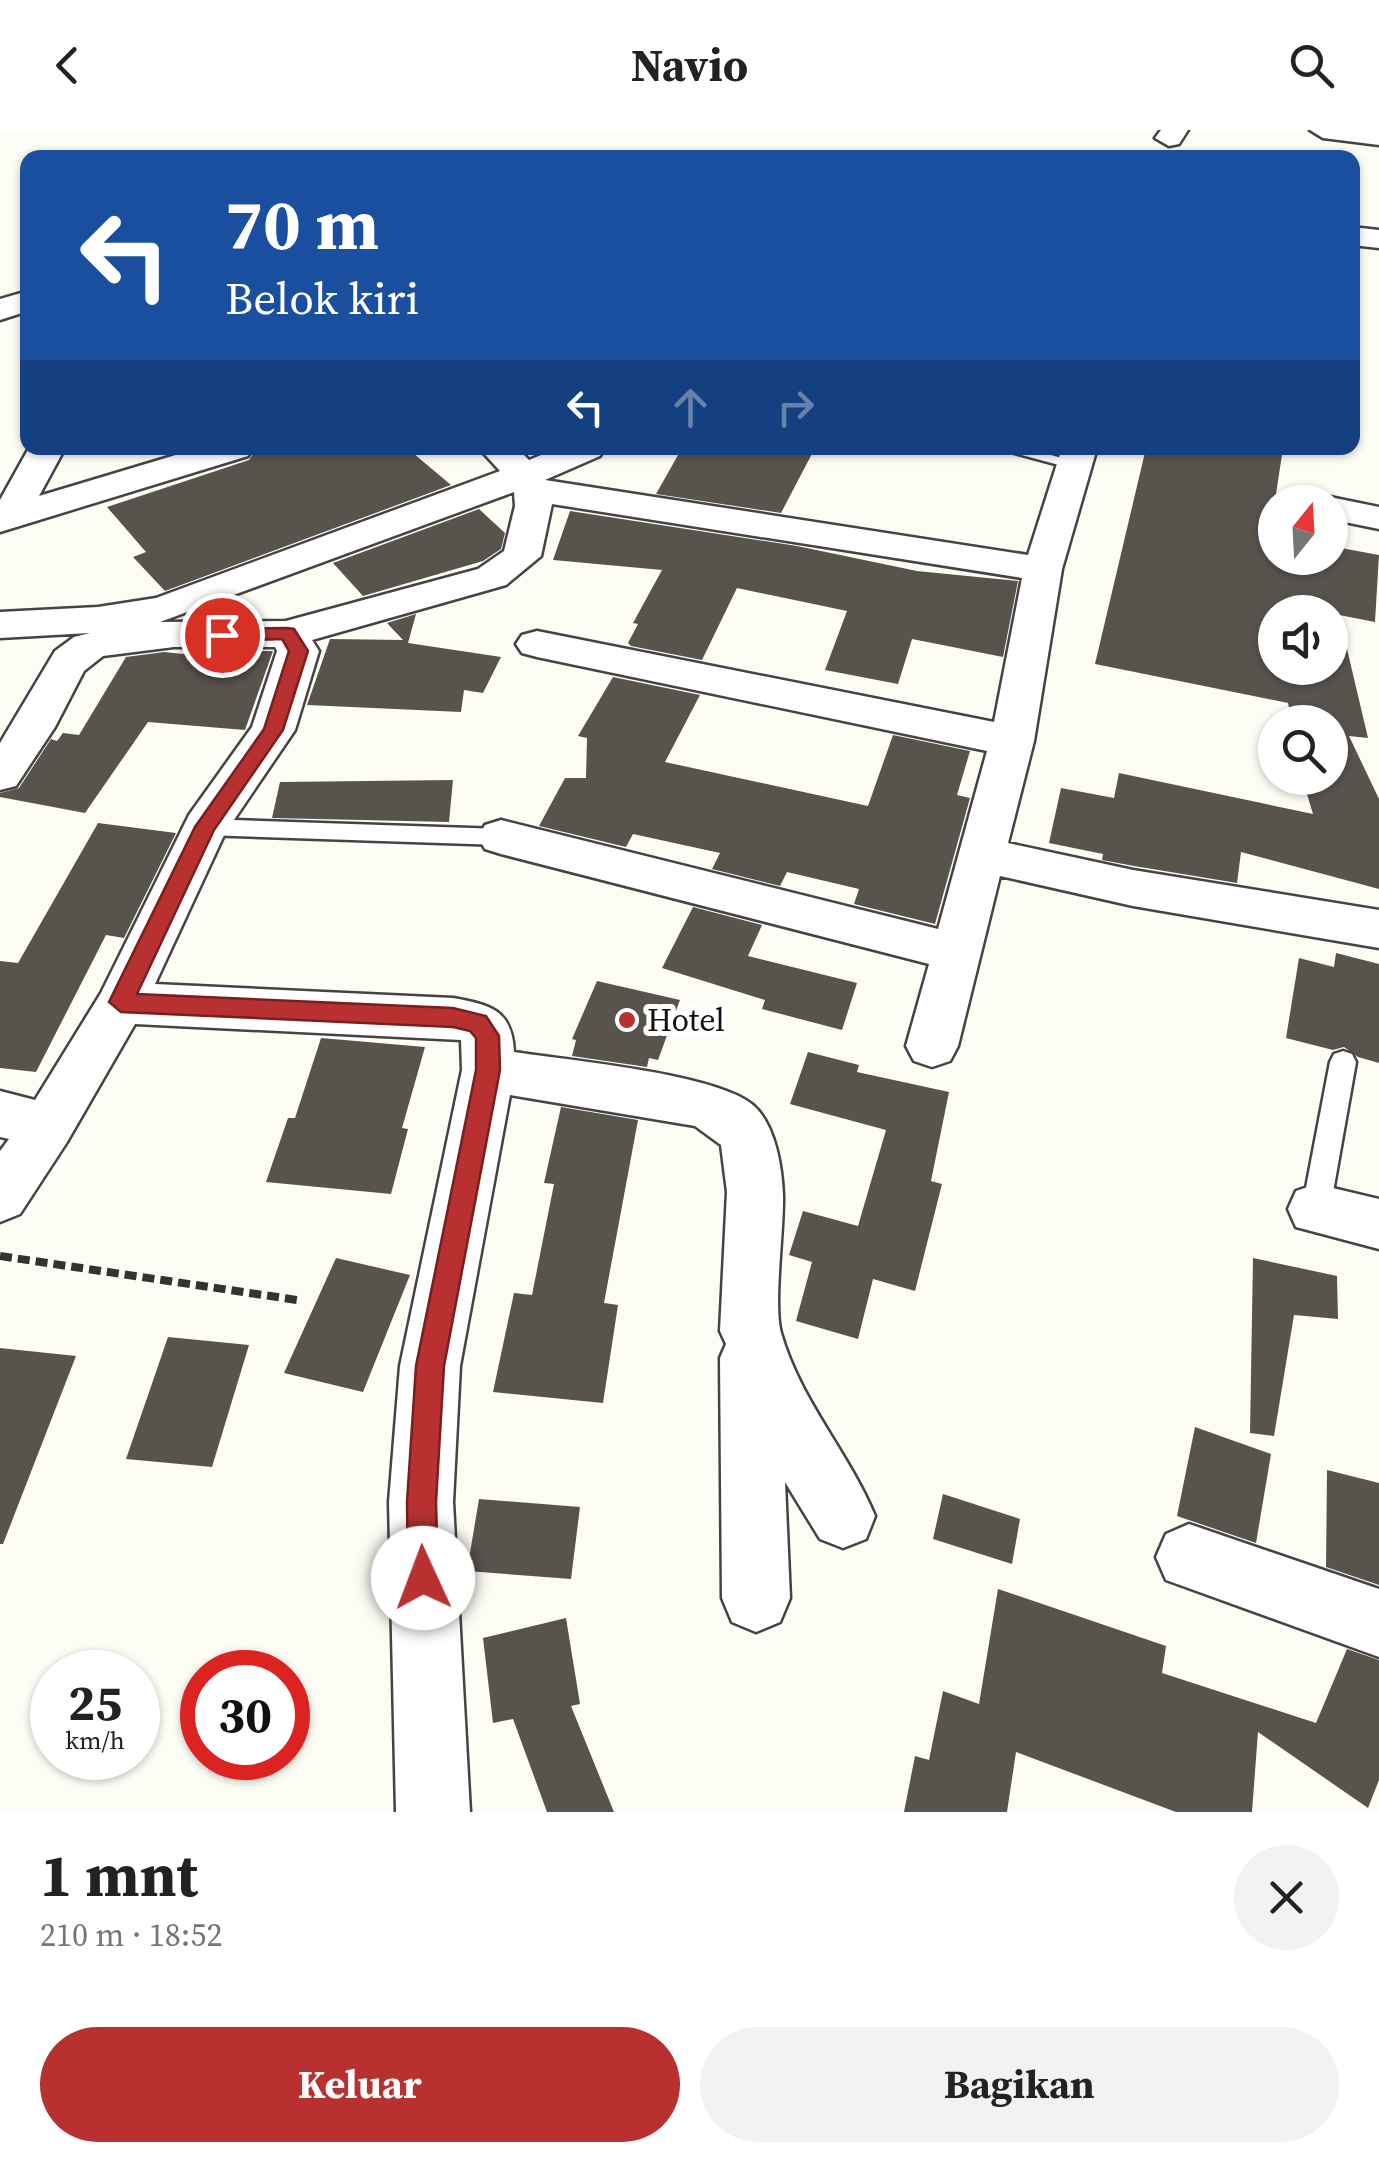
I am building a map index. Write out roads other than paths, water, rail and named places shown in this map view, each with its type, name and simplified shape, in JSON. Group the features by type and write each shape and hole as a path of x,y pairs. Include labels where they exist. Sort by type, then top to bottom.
{"street":[{"path":"1323,130 1379,137"},
{"path":"4,519 44,455"},
{"path":"4,519 212,455"},
{"path":"0,625 98,620 164,610 565,455"},
{"path":"932,1046 1012,741 1042,570 1077,456"},
{"path":"519,470 1042,570"},
{"path":"0,775 30,731 63,669 77,652 92,643 142,637 287,634 473,582 510,566 522,556 519,470"},
{"path":"1348,512 1379,518"},
{"path":"0,1197 24,1120 121,1002 205,827 273,730 298,651 287,634"},
{"path":"537,644 1012,741"},
{"path":"501,837 955,952"},
{"path":"983,855 1151,891 1379,929"},
{"path":"121,1002 453,1018 478,1023 488,1036 488,1070 430,1366 421,1502 433,1812"},
{"path":"488,1070 706,1105 737,1123 748,1144 755,1192 750,1331 756,1598"},
{"path":"1316,1208 1379,1224"},
{"path":"750,1331 806,1458 843,1516"},
{"path":"1189,1557 1379,1623"}],"lane":[{"path":"205,827 501,837"},
{"path":"1316,1208 1343,1062"}],"place":[{"name":"Hotel","path":"627,1020"}]}
